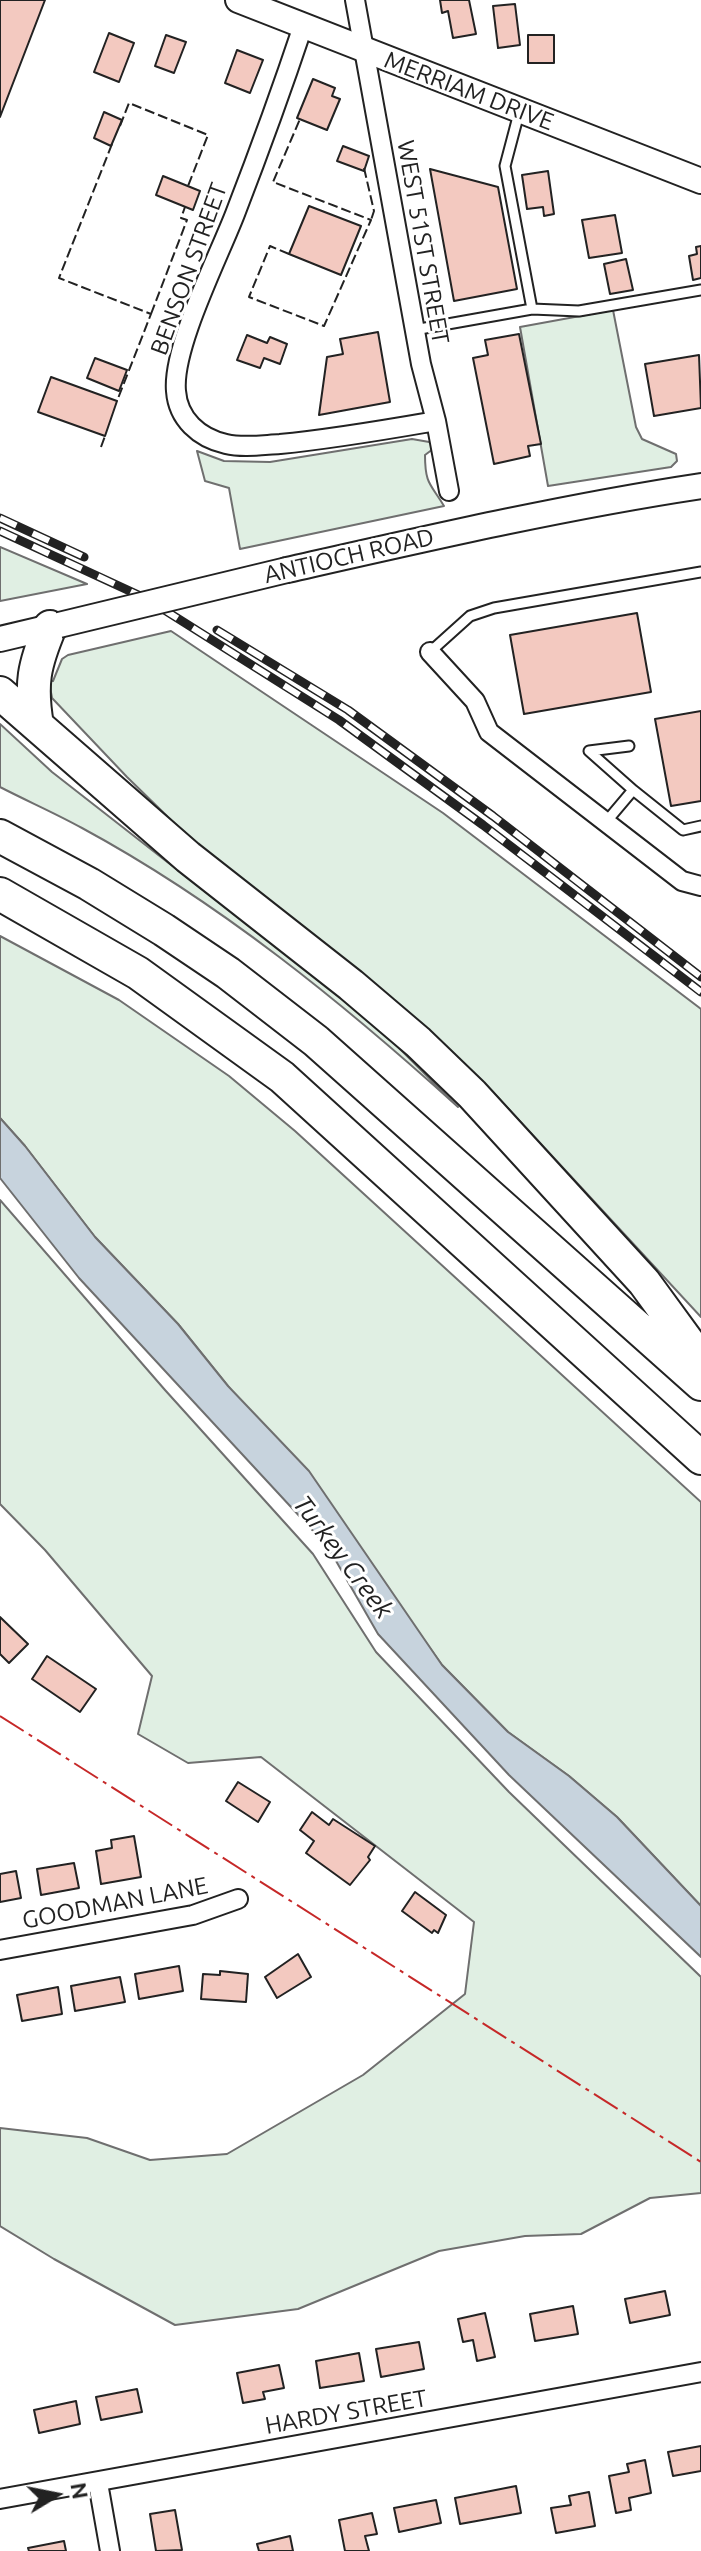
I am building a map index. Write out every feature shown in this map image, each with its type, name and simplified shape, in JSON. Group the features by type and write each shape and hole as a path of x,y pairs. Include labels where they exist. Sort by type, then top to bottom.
{"highway":[{"path":"37,725 32,697 33,674 54,626"},
{"path":"0,693 188,857 351,985 418,1042 472,1094 644,1282 701,1360"},
{"path":"0,836 89,884 164,930 228,973 316,1041 701,1384"},
{"path":"0,894 138,973 282,1077 701,1458"}],"main road":[{"name":"MERRIAM DRIVE","path":"238,0 701,181"},
{"name":"ANTIOCH ROAD","path":"0,639 513,520 701,486"}],"street":[{"name":"WEST 51ST STREET","path":"355,0 414,330 449,491"},
{"name":"BENSON STREET","path":"303,26 235,214 177,360 176,392 181,413 201,435 226,444 251,446 326,440 436,421"},
{"path":"430,652 475,701 489,732 682,881 701,886"},
{"name":"GOODMAN LANE","path":"0,1950 193,1915 238,1899"},
{"name":"HARDY STREET","path":"0,2499 701,2372"},
{"path":"98,2483 110,2551"}],"lane":[{"path":"520,111 505,166 532,309"},
{"path":"414,330 532,309 579,311 701,290"},
{"path":"430,652 470,616 494,608 701,572"},
{"path":"629,746 589,751 683,830 701,826"},
{"path":"606,822 633,790"}],"green space":[{"path":"613,310 636,427 642,439 676,454 677,461 671,467 548,486 520,327"},
{"path":"412,439 435,443 425,455 426,473 444,506 240,549 229,488 205,481 197,451 224,461 270,462"},
{"path":"0,547 87,584 0,601"},
{"path":"171,631 443,813 701,1009 701,1317 492,1091 451,1052 212,860 52,698 49,681 53,681 62,659 68,655"},
{"path":"0,724 52,772 376,1025 458,1107 325,993 231,921 133,857 0,787"},
{"path":"0,936 119,1000 229,1076 295,1131 701,1502 701,1906 617,1817 569,1776 508,1732 442,1665 402,1609 178,1324 95,1237 0,1118"},
{"path":"0,1200 313,1554 376,1652 509,1792 701,1977 701,2193 650,2198 581,2234 525,2236 439,2251 298,2309 175,2325 0,2226 0,2128 87,2138 150,2160 227,2154 363,2075 465,1994 474,1922 261,1757 188,1763 138,1734 152,1676 45,1550 0,1504"}],"water":[{"name":"Turkey Creek","path":"0,1118 95,1237 178,1324 228,1386 309,1471 442,1665 508,1732 569,1776 617,1817 701,1906 701,1957 509,1775 378,1634 328,1547 79,1278 0,1178"}],"building":[{"path":"0,0 45,0 0,117"},
{"path":"440,0 469,0 476,34 453,38 448,11 442,13"},
{"path":"515,4 520,45 498,48 493,6"},
{"path":"109,33 134,43 119,82 94,72"},
{"path":"166,35 186,42 174,73 155,66"},
{"path":"528,35 554,35 554,63 528,63"},
{"path":"237,50 263,60 250,93 225,83"},
{"path":"313,79 335,88 332,96 340,99 327,130 297,118"},
{"path":"104,112 122,120 111,146 94,138"},
{"path":"343,146 369,156 364,171 337,161"},
{"path":"430,169 498,187 517,289 454,301"},
{"path":"548,171 554,214 544,216 543,207 527,209 522,175"},
{"path":"163,176 200,191 193,210 156,195"},
{"path":"309,206 361,226 341,275 289,254"},
{"path":"615,215 622,253 589,258 582,220"},
{"path":"701,246 701,278 693,280 689,256 697,254 696,247"},
{"path":"626,259 633,290 610,294 604,264"},
{"path":"378,332 390,402 319,415 327,357 343,354 340,339"},
{"path":"519,334 541,444 528,446 530,456 494,464 473,358 488,355 485,340"},
{"path":"247,335 267,343 270,337 287,344 280,364 264,358 260,368 237,360"},
{"path":"699,355 701,408 654,416 645,364"},
{"path":"95,358 127,370 119,391 87,378"},
{"path":"51,377 117,401 105,436 38,412"},
{"path":"637,613 651,692 524,714 510,635"},
{"path":"701,711 701,801 671,806 655,719"},
{"path":"0,1617 28,1644 9,1663 0,1654"},
{"path":"47,1656 96,1689 80,1712 32,1679"},
{"path":"238,1782 270,1802 258,1822 226,1801"},
{"path":"312,1812 329,1825 333,1819 375,1846 368,1857 370,1860 350,1885 306,1853 314,1841 300,1830"},
{"path":"134,1836 141,1877 101,1884 96,1851 112,1848 111,1840"},
{"path":"74,1863 79,1888 41,1895 37,1869"},
{"path":"16,1871 21,1898 0,1902 0,1874"},
{"path":"415,1892 446,1915 438,1933 434,1930 432,1933 402,1911"},
{"path":"298,1954 311,1977 277,1998 265,1977"},
{"path":"179,1966 183,1991 139,1999 135,1974"},
{"path":"220,1971 248,1974 246,2002 201,1999 203,1974 220,1975"},
{"path":"120,1977 125,2002 75,2011 71,1986"},
{"path":"58,1987 62,2014 22,2021 17,1995"},
{"path":"665,2291 670,2315 630,2323 625,2299"},
{"path":"573,2306 578,2334 535,2341 530,2314"},
{"path":"485,2313 495,2357 477,2361 473,2340 463,2342 458,2319"},
{"path":"419,2342 424,2369 381,2377 376,2349"},
{"path":"359,2353 364,2381 320,2388 316,2361"},
{"path":"279,2365 284,2388 263,2392 265,2399 243,2403 237,2373"},
{"path":"137,2389 142,2412 101,2420 96,2397"},
{"path":"76,2401 80,2424 39,2433 34,2410"},
{"path":"701,2446 701,2471 673,2476 668,2452"},
{"path":"645,2460 651,2493 629,2498 631,2510 616,2513 609,2476 629,2472 627,2464"},
{"path":"516,2486 521,2513 460,2524 455,2498"},
{"path":"589,2492 595,2526 556,2533 551,2508 571,2505 569,2496"},
{"path":"436,2500 441,2523 399,2532 394,2508"},
{"path":"175,2510 182,2550 156,2551 150,2514"},
{"path":"372,2513 377,2534 365,2536 369,2551 345,2551 339,2520"},
{"path":"290,2536 293,2551 259,2551 257,2544"},
{"path":"64,2541 66,2551 29,2551 28,2548"}],"railway":[{"path":"0,518 84,557"},
{"path":"0,531 147,599 339,720 483,825 701,992"},
{"path":"217,630 348,710 493,816 701,977"}],"fence":[{"path":"120,126 129,103 208,135 188,186"},
{"path":"289,254 270,246 249,297 324,326 371,220 273,182 300,119"},
{"path":"112,144 59,278 151,314 117,401"},
{"path":"364,168 374,211 371,220"},
{"path":"151,314 187,220 181,218 185,207"},
{"path":"101,447 105,436"}],"power":[{"path":"0,1716 701,2162"}]}
